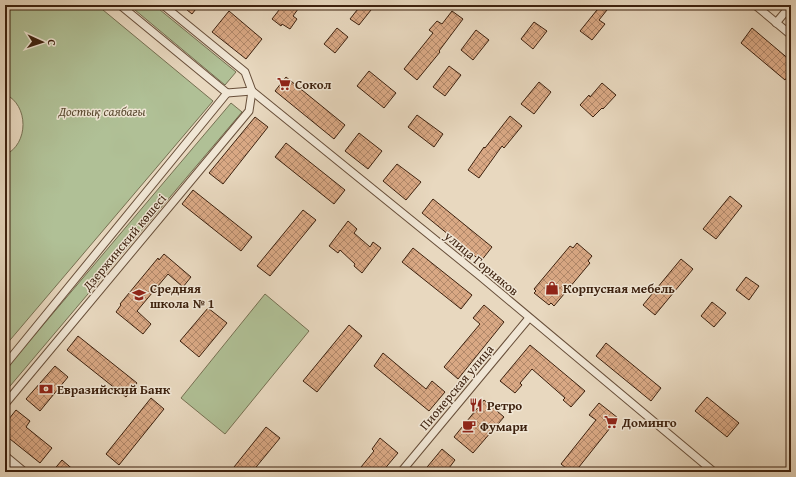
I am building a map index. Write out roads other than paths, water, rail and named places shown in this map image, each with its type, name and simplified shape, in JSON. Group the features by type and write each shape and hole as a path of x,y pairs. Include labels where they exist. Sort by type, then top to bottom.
{"street":[{"path":"120,5 227,94 252,91 245,72 163,5"},
{"path":"755,5 791,35"},
{"path":"776,22 791,5"},
{"name":"Дзержинский көшесі","path":"5,404 249,111 252,91"},
{"name":"улица Горняков","path":"252,91 480,276 714,472"},
{"name":"Дзержинский көшесі","path":"5,365 227,94"},
{"name":"Пионерская улица","path":"401,472 529,318"},
{"path":"5,457 23,472"}],"place":[{"name":"Сокол","path":"284,84"},
{"name":"Корпусная мебель","path":"552,288"},
{"name":"Средняя школа № 1","path":"139,295"},
{"name":"Евразийский Банк","path":"46,389"},
{"name":"Ретро","path":"476,405"},
{"name":"Доминго","path":"611,422"},
{"name":"Фумари","path":"469,426"}],"park label":[{"name":"Достық саябағы","path":"102,111"}]}
